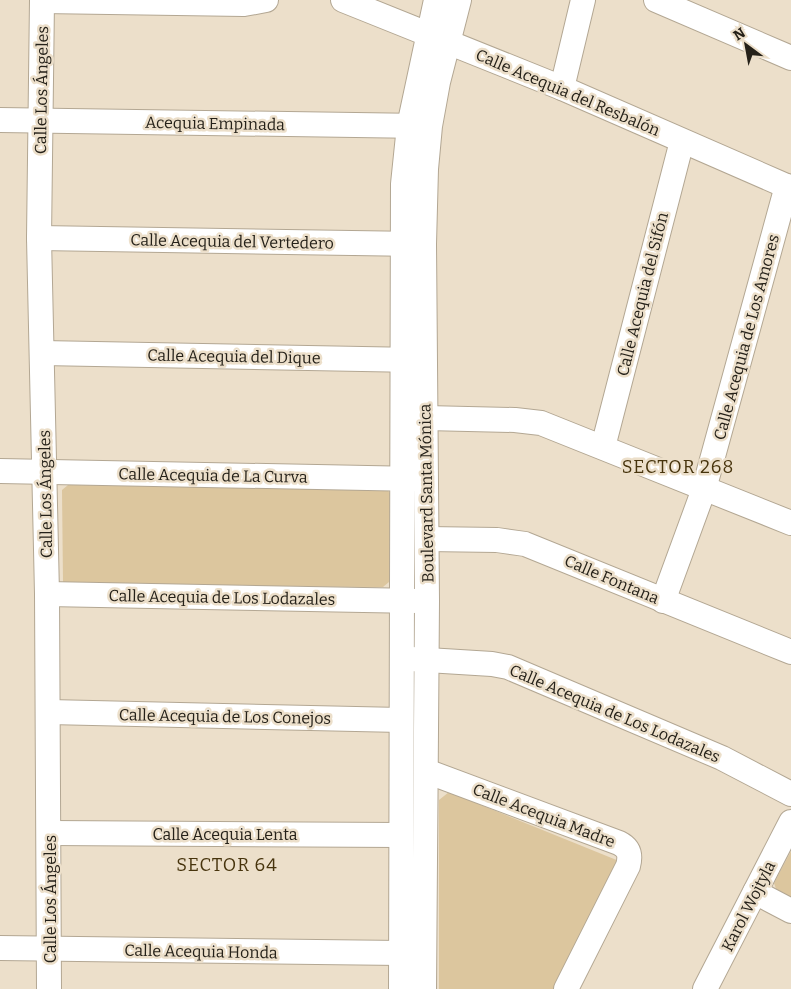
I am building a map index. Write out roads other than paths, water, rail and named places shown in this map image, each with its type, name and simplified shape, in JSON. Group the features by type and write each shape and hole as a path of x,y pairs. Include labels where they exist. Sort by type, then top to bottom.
{"street":[{"path":"42,0 244,4 266,0"},
{"name":"Calle Los Ángeles","path":"42,0 39,238 48,594 49,989"},
{"name":"Calle Acequia del Resbalón","path":"343,0 562,88 789,187"},
{"name":"Boulevard Santa Mónica","path":"401,989 403,478 401,360 413,244 419,126 438,37 436,0"},
{"name":"Boulevard Santa Mónica","path":"438,37 459,0"},
{"path":"562,88 583,0"},
{"path":"656,0 791,58"},
{"name":"Acequia Empinada","path":"0,120 419,126"},
{"name":"Calle Acequia del Sifón","path":"602,447 682,141"},
{"name":"Calle Acequia de Los Amores","path":"664,601 704,489 789,187"},
{"name":"Calle Acequia del Vertedero","path":"39,238 413,244"},
{"name":"Boulevard Santa Mónica","path":"413,244 425,360 426,418 427,660 424,989"},
{"name":"Calle Acequia del Dique","path":"42,353 425,360"},
{"path":"426,418 529,421 602,447 791,523"},
{"name":"Calle Acequia de La Curva","path":"0,471 426,479"},
{"name":"Calle Fontana","path":"427,538 496,540 525,544 791,652"},
{"name":"Calle Acequia de Los Lodazales","path":"48,594 427,601"},
{"name":"Calle Acequia de Los Lodazales","path":"402,659 492,664 508,667 722,758 791,794"},
{"name":"Calle Acequia de Los Conejos","path":"49,712 401,720"},
{"name":"Calle Acequia Madre","path":"426,770 620,843 629,851 630,859 628,866 566,989"},
{"name":"Karol Wojtyla","path":"705,989 791,822"},
{"name":"Calle Acequia Lenta","path":"50,832 401,835"},
{"path":"754,892 791,912"},
{"name":"Calle Acequia Honda","path":"0,948 401,953"}],"district":[{"name":"SECTOR 268","path":"678,467"},
{"name":"SECTOR 64","path":"227,865"}]}
